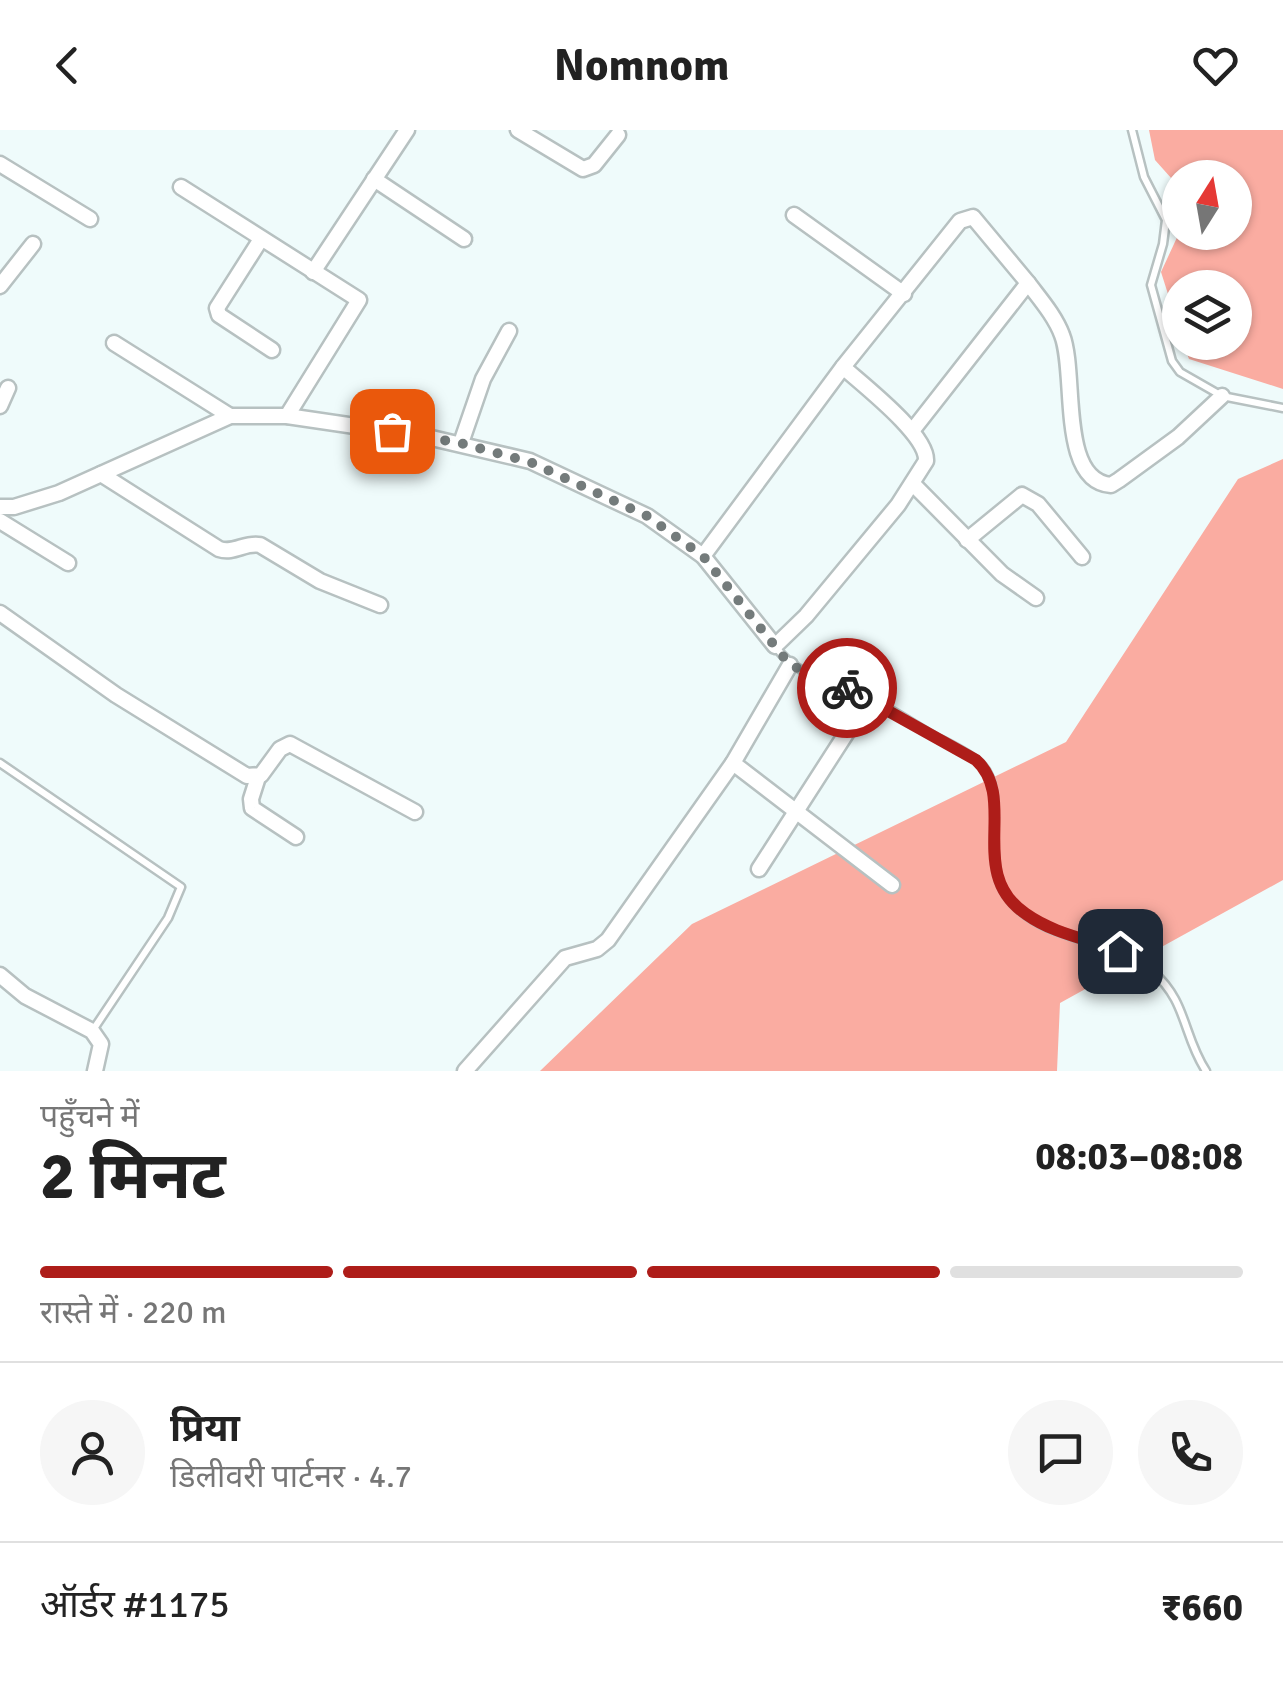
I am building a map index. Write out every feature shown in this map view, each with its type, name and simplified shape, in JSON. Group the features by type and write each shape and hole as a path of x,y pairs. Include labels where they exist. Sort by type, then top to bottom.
{"street":[{"path":"313,272 407,130"},
{"path":"518,130 582,169 594,165 618,135"},
{"path":"0,164 90,219"},
{"path":"374,179 464,240"},
{"path":"181,187 359,300 286,416"},
{"path":"794,215 904,294"},
{"path":"703,556 960,220 978,220 1062,334 1070,366 1076,450 1082,468 1097,482 1111,484 1119,480 1178,438 1222,396"},
{"path":"261,238 217,308 219,315 272,350"},
{"path":"3,277 33,244"},
{"path":"912,431 1028,283"},
{"path":"460,443 483,379 509,331"},
{"path":"114,342 230,416"},
{"path":"0,507 27,504 230,416 286,416 460,443 561,474 647,516 703,556 775,646 806,616 925,466 927,453 912,431 844,367"},
{"path":"0,406 8,388"},
{"path":"101,474 219,550 260,545 320,581 380,604"},
{"path":"913,484 1002,574 1036,598"},
{"path":"967,540 1022,496 1038,504 1082,557"},
{"path":"0,521 68,563"},
{"path":"0,612 62,659 194,745 247,776 258,777"},
{"path":"466,1071 565,958 597,950 608,940 732,763 790,665"},
{"path":"759,869 869,698"},
{"path":"296,837 252,808 251,799 258,777 287,744 415,812"},
{"path":"732,763 892,885"},
{"path":"0,977 25,996 92,1032 101,1044 95,1071"}],"lane":[{"path":"1132,130 1144,177 1166,220 1151,285 1169,353 1180,372 1222,396 1283,408"},
{"path":"775,646 790,665 869,698 982,765 993,786 994,861 1006,895 1017,908 1049,929 1120,951 1156,974 1179,1002 1191,1046 1206,1071"},
{"path":"0,762 181,887 168,918 92,1032"}],"shaded area":[{"path":"1149,130 1283,130 1283,389 1192,360 1252,360 1252,270 1162,270 1162,275 1161,272 1171,250 1252,250 1252,160 1162,160 1162,168 1155,160"},
{"path":"1283,459 1283,880 1060,1003 1057,1071 540,1071 692,924 1066,742 1238,479"}],"way so far":[{"path":"392,431 460,443 530,462 647,516 703,556 790,665 847,688"}],"route":[{"path":"847,688 976,760 985,769 993,786 996,872 1017,908 1049,929 1120,951"}]}
